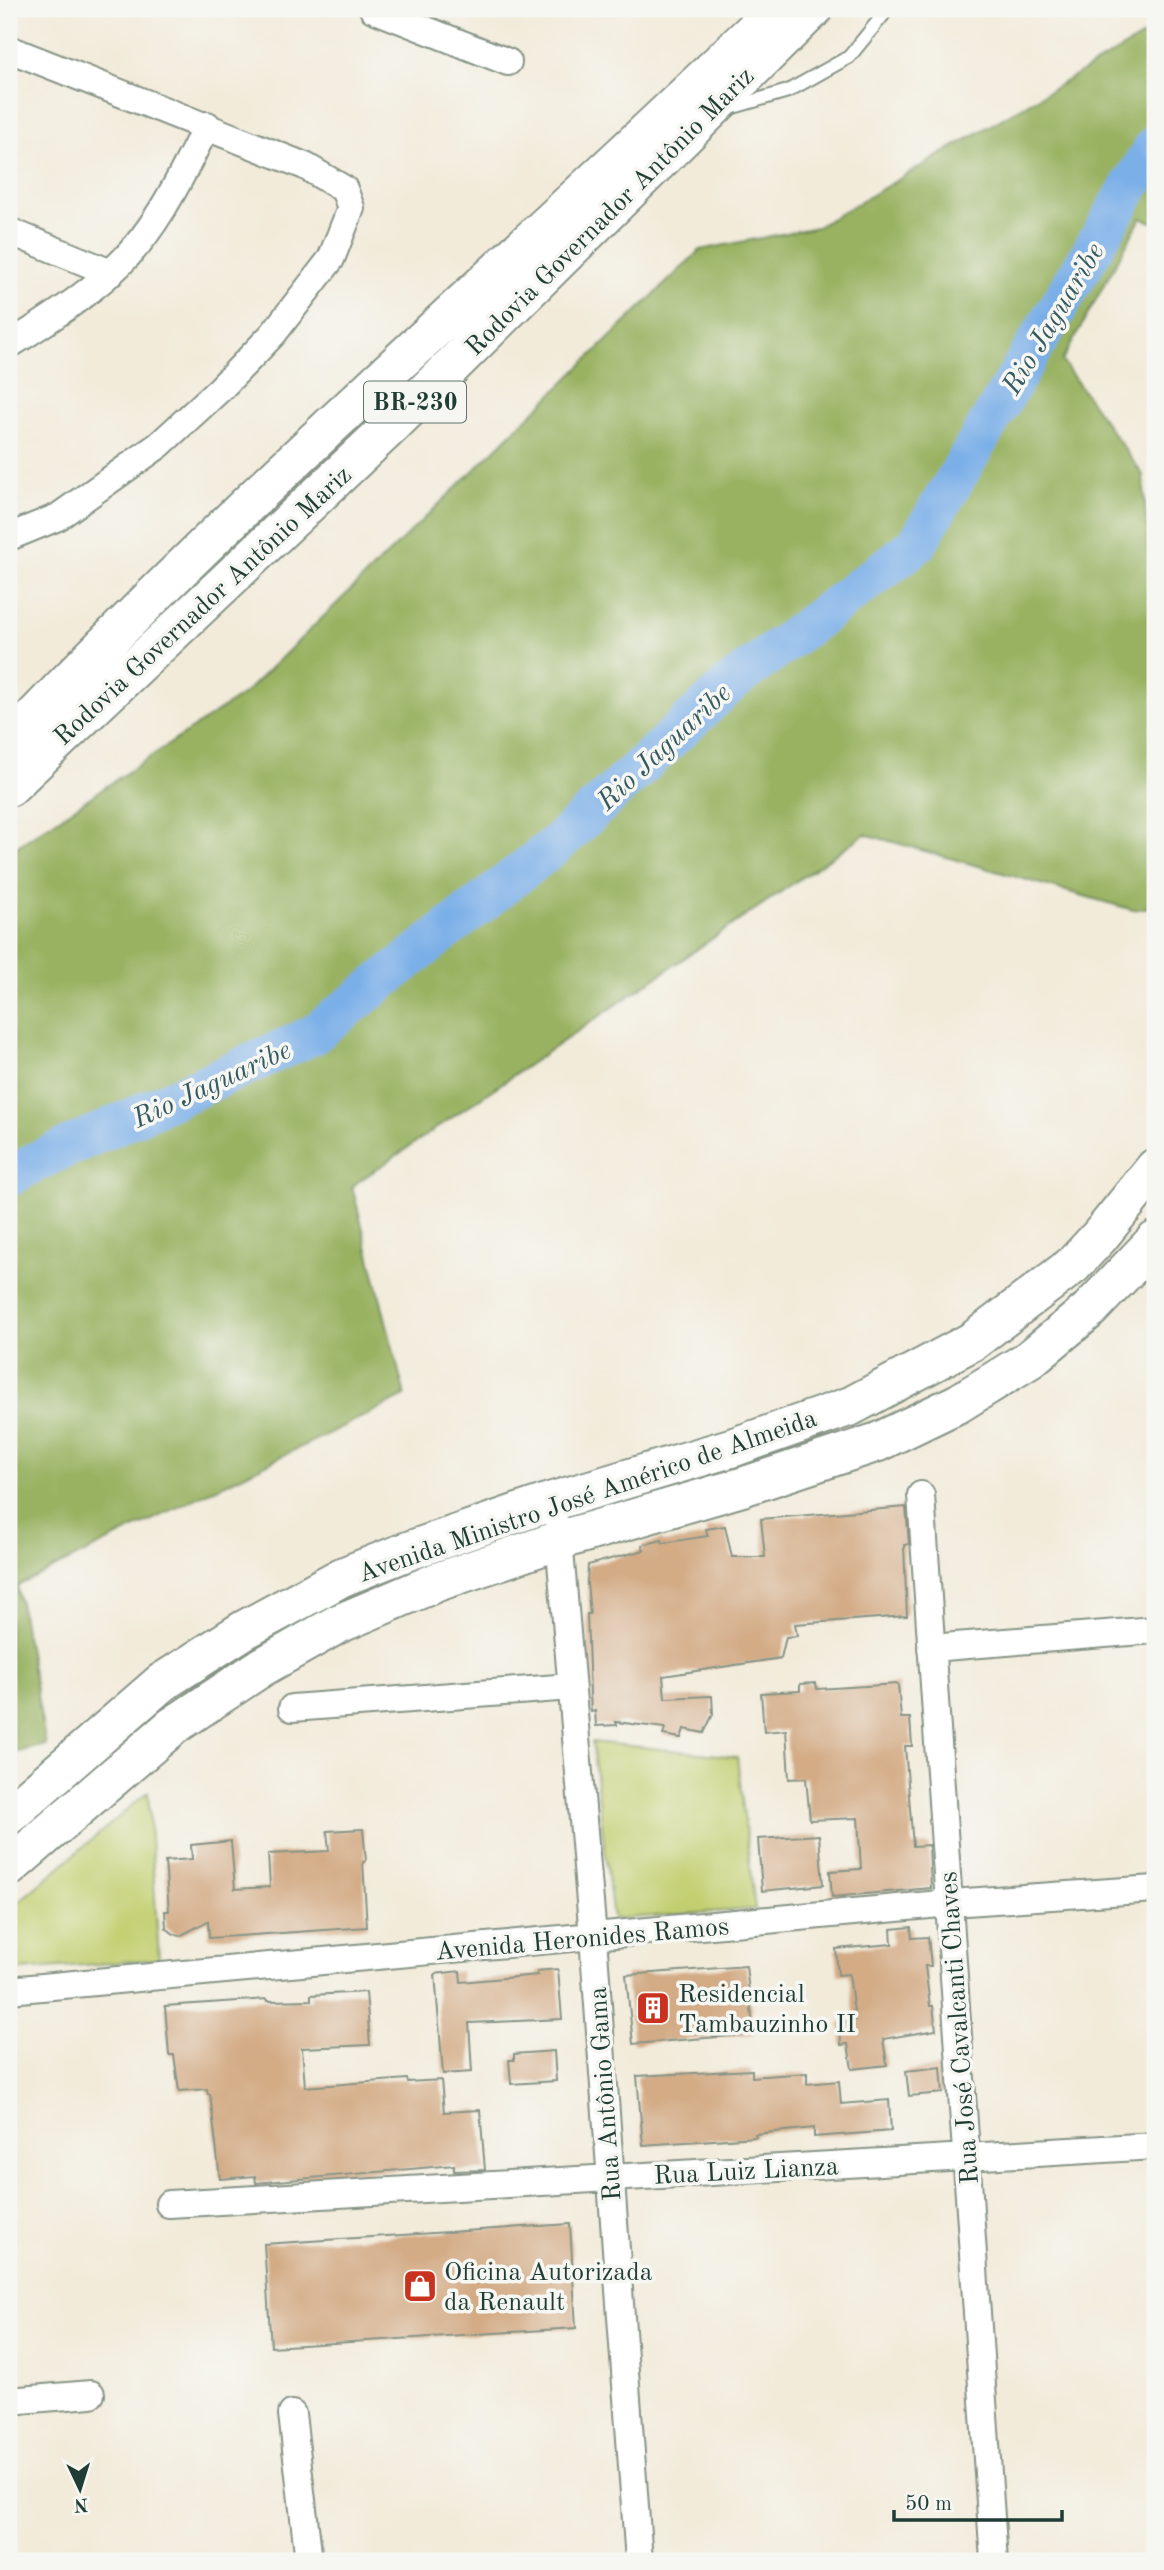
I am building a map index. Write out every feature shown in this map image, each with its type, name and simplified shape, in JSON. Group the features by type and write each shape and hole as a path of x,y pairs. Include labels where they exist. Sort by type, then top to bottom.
{"main road":[{"name":"Rodovia Governador Antônio Mariz","path":"9,743 60,689 362,394 776,9"},
{"name":"Rodovia Governador Antônio Mariz","path":"9,787 393,424 813,9"},
{"name":"Avenida Ministro José Américo de Almeida","path":"9,1815 161,1683 244,1630 342,1577 553,1501 734,1447 851,1406 973,1341 1073,1265 1100,1237 1155,1168"},
{"path":"1100,1237 1114,1232 1128,1236 1147,1250"},
{"name":"Avenida Ministro José Américo de Almeida","path":"9,1867 173,1726 262,1667 336,1625 437,1582 560,1540 742,1487 865,1446 959,1403 1030,1359 1089,1310 1147,1250"}],"street":[{"path":"373,9 508,62"},
{"path":"9,49 207,125 305,166 344,189 349,198 350,215 331,259 273,334 220,389 159,445 58,517 9,537"},
{"path":"9,345 111,273 146,233 178,182 207,125"},
{"path":"9,231 111,273"},
{"name":"Rua José Cavalcanti Chaves","path":"921,1495 994,2561"},
{"name":"Rua Antônio Gama","path":"553,1501 560,1540 570,1688 593,1937 639,2561"},
{"path":"931,1648 1155,1630"},
{"path":"292,1708 570,1688"},
{"name":"Avenida Heronides Ramos","path":"9,1990 951,1903 1155,1889"},
{"name":"Rua Luiz Lianza","path":"169,2204 1155,2146"},
{"path":"9,2401 91,2394"},
{"path":"292,2414 309,2561"}],"lane":[{"path":"706,115 788,91 849,57 888,9"}],"green space":[{"path":"1155,29 1155,223 1141,218 1062,361 1143,475 1155,641 1155,906 1133,910 865,834 352,1186 405,1396 17,1586 46,1745 9,1754 9,852 245,693 700,250 817,227"},
{"path":"592,1742 737,1757 755,1909 613,1919"},
{"path":"148,1792 159,1959 9,1971 9,1910"}],"building":[{"path":"906,1507 909,1544 904,1545 907,1616 795,1624 797,1636 786,1637 781,1658 663,1676 665,1698 712,1696 713,1714 704,1733 684,1729 681,1738 663,1735 665,1728 616,1722 617,1725 596,1726 595,1711 591,1712 590,1694 588,1565 644,1550 642,1545 662,1540 663,1543 708,1536 706,1529 725,1526 732,1557 765,1557 761,1519"},
{"path":"816,1683 817,1689 898,1684 901,1718 910,1718 912,1746 905,1746 913,1846 929,1845 931,1888 832,1897 830,1871 861,1869 858,1818 810,1820 806,1778 789,1779 786,1730 764,1732 761,1693 800,1691 800,1684"},
{"path":"363,1829 367,1927 209,1938 208,1921 180,1936 166,1928 165,1911 169,1911 165,1861 192,1859 191,1845 231,1841 235,1889 270,1887 268,1854 329,1851 327,1831"},
{"path":"819,1835 823,1885 762,1891 758,1839"},
{"path":"911,1927 912,1938 928,1937 931,1966 925,1966 936,2030 883,2039 887,2065 852,2069 848,2044 841,2045 840,2023 855,2020 849,1974 838,1975 836,1949 892,1944 891,1929"},
{"path":"746,1966 754,2034 633,2044 626,1975"},
{"path":"558,1969 562,2019 469,2023 472,2072 443,2074 435,1974 460,1971 461,1982 537,1975 537,1971"},
{"path":"366,1992 370,2045 302,2048 305,2087 407,2079 408,2082 441,2080 444,2112 480,2110 485,2170 454,2171 454,2165 256,2183 255,2176 220,2179 210,2094 207,2089 179,2091 174,2055 169,2055 165,2006 267,1999 311,2000 311,1995"},
{"path":"554,2051 556,2081 511,2084 509,2060 514,2060 514,2054"},
{"path":"941,2067 943,2093 909,2096 906,2071"},
{"path":"752,2070 752,2077 807,2073 807,2084 839,2081 841,2104 889,2100 891,2131 814,2137 814,2128 755,2134 756,2137 643,2145 637,2076"},
{"name":"Oficina Autorizada da Renault","path":"570,2224 576,2328 271,2347 264,2244"}],"waterway":[{"name":"Rio Jaguaribe","path":"9,1177 35,1162 313,1035 558,843 730,684 916,545 1155,145"}],"place":[{"name":"Residencial Tambauzinho II","path":"653,2008"},
{"name":"Oficina Autorizada da Renault","path":"420,2286"}]}
